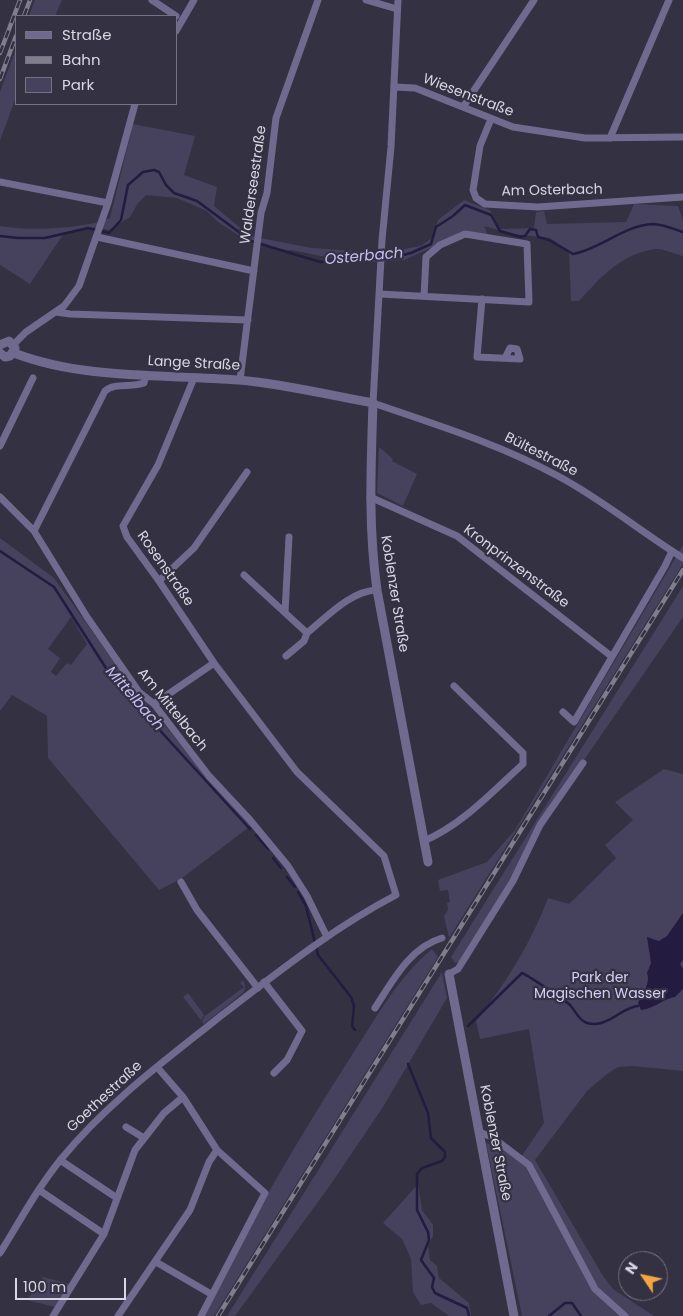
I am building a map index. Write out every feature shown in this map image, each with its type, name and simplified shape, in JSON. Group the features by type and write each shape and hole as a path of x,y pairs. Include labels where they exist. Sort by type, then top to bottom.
{"street":[{"path":"152,0 174,15"},
{"path":"178,28 194,0"},
{"name":"Walderseestraße","path":"240,380 276,118 318,0"},
{"path":"366,0 397,9"},
{"name":"Koblenzer Straße","path":"398,0 391,147 381,253 373,403 370,498 371,543 376,590 428,862"},
{"path":"464,107 534,0"},
{"path":"610,138 669,0"},
{"path":"178,17 183,21"},
{"name":"Wiesenstraße","path":"394,87 415,88 512,128 585,138 683,137"},
{"path":"0,353 8,357 26,332 56,312 69,300 78,286 98,234 135,105"},
{"name":"Am Osterbach","path":"491,119 480,146 473,190 476,198 486,204 538,207 683,197"},
{"path":"0,182 108,202"},
{"path":"98,234 254,271"},
{"path":"380,294 529,302 526,244 464,234 440,245 426,257 424,296"},
{"path":"482,299 477,357 504,358"},
{"path":"56,312 248,320"},
{"path":"0,345 7,341 14,348"},
{"name":"Lange Straße","path":"14,348 47,365 146,375 240,380 373,403"},
{"path":"34,531 105,391 110,386 136,386 144,383 146,375"},
{"path":"0,446 33,378"},
{"name":"Rosenstraße","path":"194,378 158,465 123,526 127,537 214,662 297,772 384,856 396,895"},
{"name":"Bültestraße","path":"373,403 481,439 538,466 604,504 683,558"},
{"path":"159,581 194,548 247,472"},
{"name":"Am Mittelbach","path":"0,497 34,531 87,617 139,692 154,704 209,776 250,820 288,866 307,896 327,937"},
{"name":"Kronprinzenstraße","path":"370,498 457,536 611,656"},
{"path":"284,612 289,537"},
{"path":"564,712 574,722 611,656 674,553"},
{"path":"244,576 307,633"},
{"path":"286,656 304,641 307,633 364,590 376,590"},
{"path":"154,704 214,662"},
{"path":"424,842 440,834 462,818 524,764 523,753 454,686"},
{"path":"449,974 458,969 516,875 540,825 583,763"},
{"path":"181,882 197,910 258,988"},
{"name":"Goethestraße","path":"0,1253 60,1160 111,1105 264,982 319,942 396,895"},
{"path":"375,1008 406,963 422,948 442,938"},
{"name":"Koblenzer Straße","path":"449,974 514,1316"},
{"path":"264,982 302,1031 288,1060 274,1073"},
{"path":"156,1067 183,1097 217,1150 266,1192 201,1316"},
{"path":"53,1316 104,1234 136,1150 164,1113 183,1097"},
{"path":"126,1127 144,1138"},
{"path":"479,1132 492,1137 529,1165 595,1289 625,1316"},
{"path":"118,1316 190,1210 209,1162 217,1150"},
{"path":"60,1160 117,1198"},
{"path":"39,1190 104,1234"},
{"path":"156,1262 212,1294"}],"green space":[{"path":"35,0 62,0 55,15 29,15"},
{"path":"15,52 15,100 0,141 0,92"},
{"path":"133,124 195,136 184,175 217,187 214,206 250,236 312,248 382,253 421,246 433,237 438,220 464,200 490,210 500,229 534,228 536,212 544,211 547,224 626,222 634,204 678,206 683,221 683,256 656,249 633,255 604,275 579,301 571,301 569,251 550,238 512,234 484,226 488,235 466,232 404,260 355,263 291,250 283,252 249,242 218,222 207,211 177,198 146,195 138,203 130,217 109,230 97,227 64,233 30,284 0,265 0,226 11,228 71,227 110,218"},
{"path":"379,447 393,459 392,461 417,474 403,506 377,493"},
{"path":"0,538 54,578 137,694 150,707 207,777 253,824 181,879 159,890 48,758 47,716 12,695 0,711","holes":["71,617 87,644 71,665 67,663 56,676 51,672 60,658 48,649"]},
{"path":"683,545 683,564 449,938 444,916 448,910 447,903 450,902 448,890 440,891 438,880 487,862 515,830"},
{"path":"683,586 683,617 584,760 461,961 455,963 451,957"},
{"name":"Park der Magischen Wasser","path":"664,769 683,774 683,1071 633,1066 618,1067 587,1091 535,1160 603,1276 618,1292 618,1301 631,1301 654,1316 522,1316 486,1143 508,1149 521,1157 544,1123 529,1029 480,1039 476,1021 498,992 517,962 534,931 548,898 569,904 616,858 605,845 633,820 615,802"},
{"path":"432,949 438,957 214,1316 204,1316 255,1217 330,1089 397,986 419,960"},
{"path":"442,972 447,998 383,1107 331,1184 235,1316 227,1316"},
{"path":"243,980 245,985 244,992 204,1024 202,1021 205,1016 244,987 240,983"},
{"path":"188,993 204,1015 201,1020 183,997"},
{"path":"418,1184 422,1210 433,1225 433,1236 428,1246 430,1260 437,1266 439,1278 469,1303 471,1316 449,1316 431,1303 421,1305 413,1292 411,1259 402,1239 383,1223"},
{"path":"43,1277 70,1284 55,1307 27,1300"}],"shaded area":[{"path":"683,913 683,960 680,964 683,969 683,989 675,997 641,1010 638,1003 647,985 647,973 651,963 647,937 659,941 667,936"}],"waterway":[{"name":"Osterbach","path":"0,236 45,238 88,228 109,233 121,220 128,185 143,172 154,170 159,172 166,185 174,193 197,201 251,241 320,262 391,258 411,253 431,244 436,227 453,216 465,205 491,215 500,231 521,237 525,236 530,229 536,230 538,237 549,240 573,254 643,225 660,225 683,232"},
{"name":"Mittelbach","path":"0,551 54,587 113,679 250,829"},
{"name":"Mittelbach","path":"256,835 268,849"},
{"name":"Mittelbach","path":"273,858 281,868"},
{"name":"Mittelbach","path":"287,877 295,887"},
{"name":"Mittelbach","path":"298,892 306,906 318,955 351,997 354,1006 352,1026 355,1030"},
{"path":"468,1026 522,973 570,1005 586,1023 602,1023 627,1009 638,1006"},
{"name":"Mittelbach","path":"408,1064 428,1113 431,1138 445,1152 445,1157 442,1161 422,1168 417,1174 417,1210 428,1232 429,1240 421,1260 434,1278 432,1287 435,1293 467,1308 469,1316"},
{"name":"Mittelbach","path":"549,1316 565,1303 572,1303 581,1316"}],"railway":[{"path":"0,53 20,0"},
{"path":"24,15 30,0"},
{"path":"0,79 15,39"},
{"path":"218,1316 683,570"}]}
